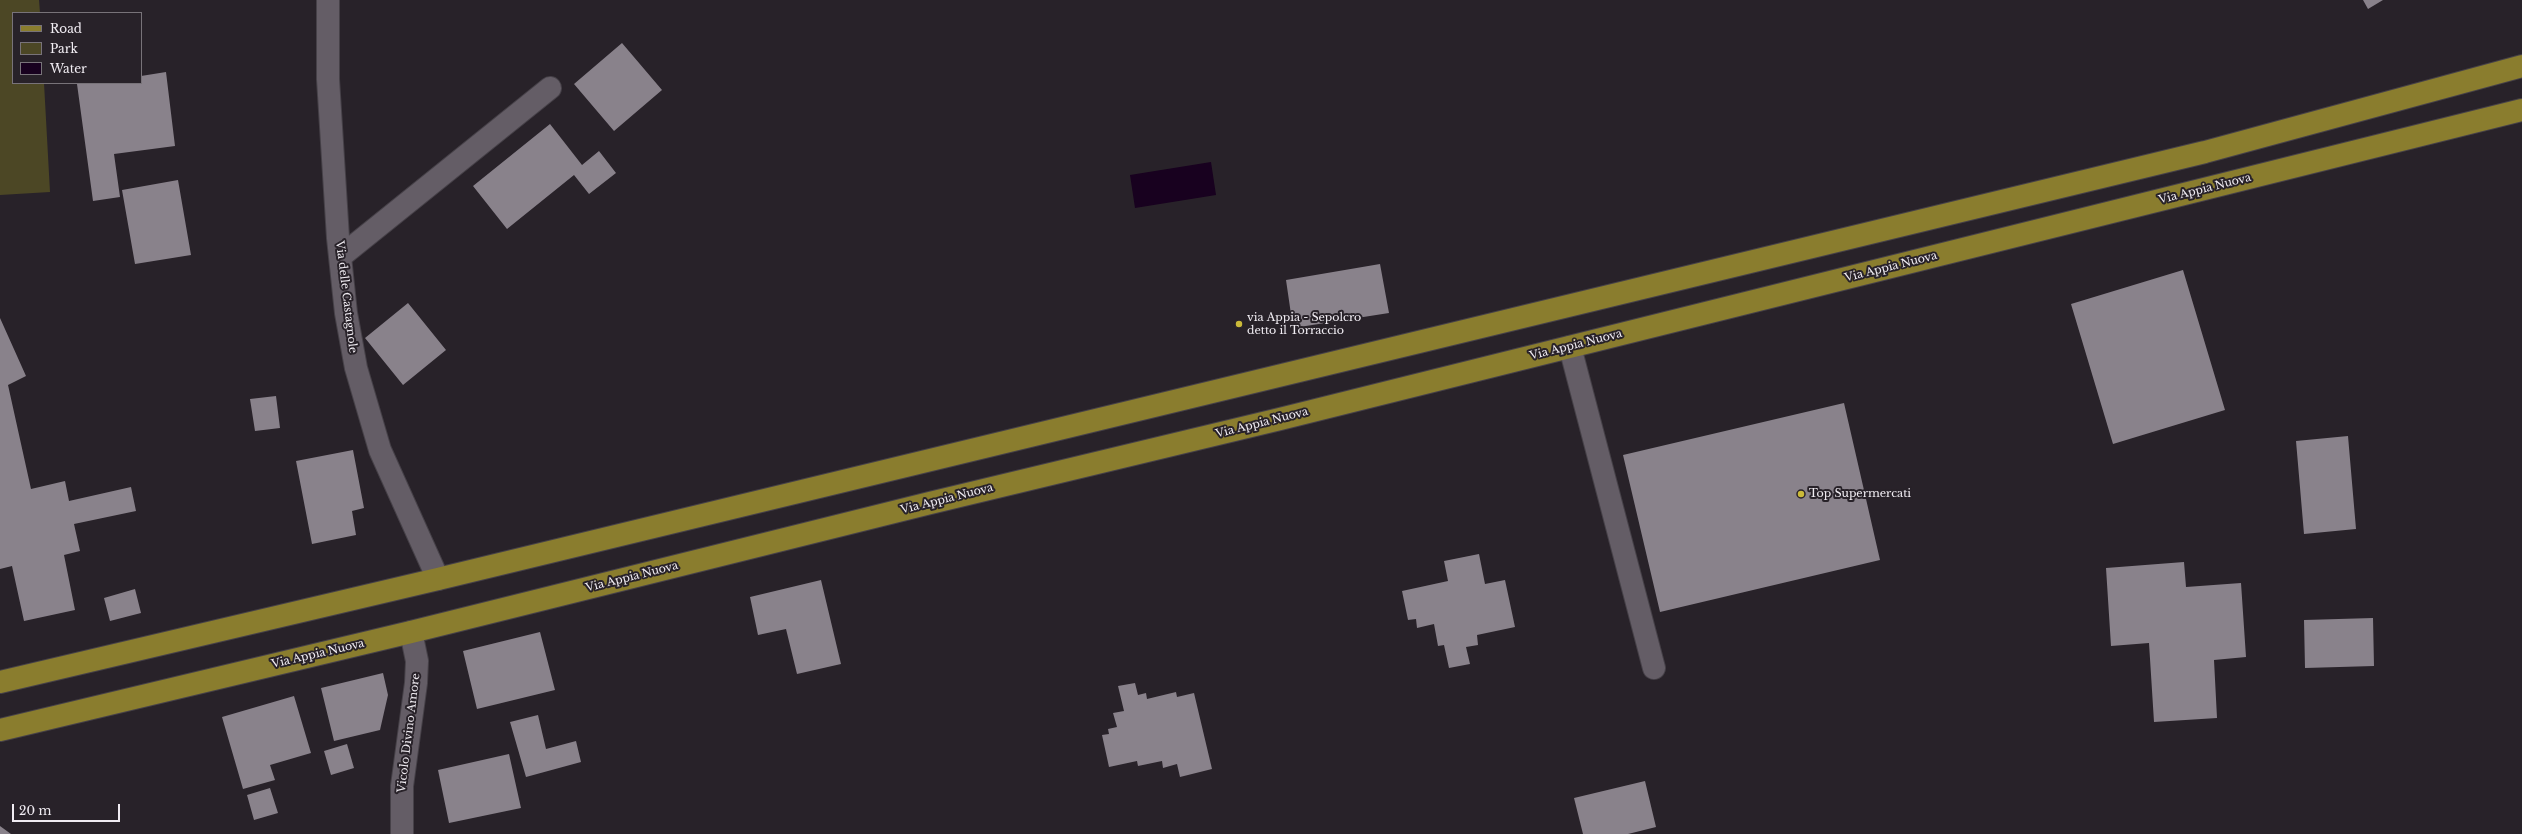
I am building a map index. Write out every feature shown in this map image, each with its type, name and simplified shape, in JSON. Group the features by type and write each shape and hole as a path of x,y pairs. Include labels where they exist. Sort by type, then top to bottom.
{"main road":[{"path":"0,682 438,579 2190,156 2522,66"},
{"name":"Via Appia Nuova","path":"0,730 411,632 937,501 1570,347 2522,110"}],"street":[{"name":"Via delle Castagnole","path":"328,0 328,79 340,257 356,368 370,423 407,515 438,579"},
{"path":"340,257 550,88"},
{"path":"1570,347 1654,668"},
{"name":"Vicolo Divino Amore","path":"402,834 402,786 416,683 416,661 411,632"}],"green space":[{"path":"0,0 39,0 40,12 12,12 12,84 44,84 50,192 0,195"}],"water":[{"path":"1211,162 1216,195 1135,208 1130,175"}],"building":[{"path":"2363,0 2383,0 2368,9"},
{"path":"622,43 662,90 614,131 574,84"},
{"path":"166,72 175,146 114,154 120,197 93,201 77,84 142,84 142,76"},
{"path":"550,124 582,165 599,151 616,173 589,194 574,175 507,229 473,186"},
{"path":"178,180 191,255 135,264 122,190"},
{"path":"1380,264 1389,313 1293,328 1286,280"},
{"path":"2183,270 2225,410 2113,444 2071,304"},
{"path":"408,303 446,350 403,385 365,338"},
{"path":"0,318 26,376 8,385 31,489 65,481 69,501 131,487 136,511 74,524 80,551 64,555 75,610 24,621 12,566 0,569"},
{"path":"276,396 280,428 255,431 250,399"},
{"path":"1844,403 1880,560 1660,612 1623,455"},
{"path":"2348,436 2356,529 2304,534 2296,441"},
{"path":"353,450 364,508 352,511 356,535 312,544 296,461"},
{"path":"1479,554 1485,584 1505,580 1515,627 1477,635 1478,645 1466,647 1470,664 1449,668 1444,645 1438,646 1434,624 1417,628 1416,619 1408,620 1402,591 1448,581 1444,561"},
{"path":"2184,562 2186,587 2241,583 2246,657 2214,660 2217,718 2154,722 2149,643 2111,646 2106,568"},
{"path":"821,580 841,664 797,674 786,629 758,635 750,597"},
{"path":"135,589 141,613 110,621 104,598"},
{"path":"2373,618 2374,666 2305,668 2304,620"},
{"path":"540,632 555,690 477,709 463,651"},
{"path":"383,673 388,695 380,730 334,741 321,688"},
{"path":"1135,683 1138,695 1146,693 1147,699 1176,692 1177,697 1194,693 1212,769 1180,777 1177,764 1163,768 1162,761 1138,766 1137,761 1109,767 1102,735 1109,734 1108,729 1117,727 1113,713 1124,711 1118,686"},
{"path":"294,696 311,753 270,765 275,780 243,789 222,717"},
{"path":"538,715 546,749 576,741 581,762 526,777 510,722"},
{"path":"347,744 354,768 331,775 324,751"},
{"path":"509,754 521,808 449,823 438,770"},
{"path":"1645,781 1656,827 1628,834 1583,834 1574,798"},
{"path":"270,788 278,813 254,820 247,795"},
{"path":"0,826 11,834 0,834"}],"place":[{"name":"via Appia - Sepolcro detto il Torraccio","path":"1239,324"},
{"name":"Top Supermercati","path":"1801,494"}]}
